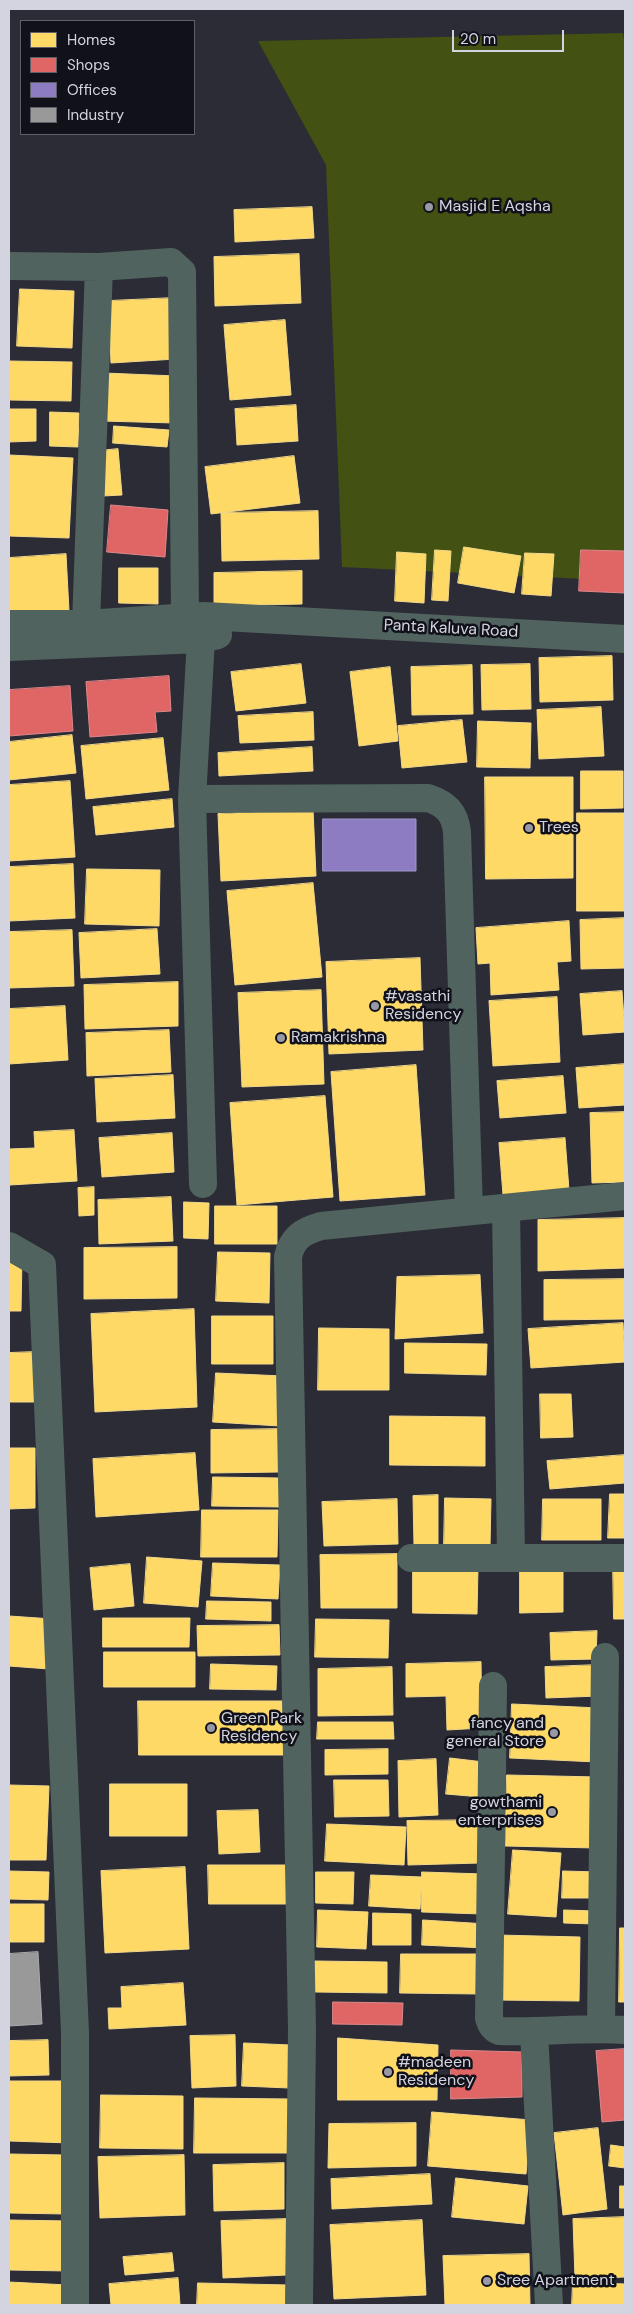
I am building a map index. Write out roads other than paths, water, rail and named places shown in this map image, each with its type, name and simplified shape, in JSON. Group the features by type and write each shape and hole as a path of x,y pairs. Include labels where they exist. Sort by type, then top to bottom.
{"street":[{"path":"9,266 99,267 171,262 182,272 197,624 192,799 203,1184"},
{"path":"86,624 99,267"},
{"name":"Panta Kaluva Road","path":"9,647 197,624 278,619 625,639"},
{"name":"Panta Kaluva Road","path":"9,624 197,624"},
{"path":"192,799 428,798 442,803 451,812 456,822 469,1211"},
{"path":"299,2305 302,2030 288,1257 290,1246 297,1237 309,1229 321,1226 625,1196"},
{"path":"506,1208 511,1558"},
{"path":"9,1246 42,1265 75,2033 75,2305"},
{"path":"411,1558 625,1558"},
{"path":"492,1686 489,2018 494,2028 499,2031 534,2033 613,2029 605,1657"},
{"path":"534,2033 549,2305"}],"place":[{"name":"Masjid E Aqsha","path":"429,207"},
{"name":"Trees","path":"529,828"},
{"name":"#vasathi Residency","path":"375,1006"},
{"name":"Ramakrishna","path":"281,1038"},
{"name":"Green Park Residency","path":"211,1728"},
{"name":"fancy and general Store","path":"554,1733"},
{"name":"gowthami enterprises","path":"552,1812"},
{"name":"#madeen Residency","path":"388,2072"},
{"name":"Sree Apartment","path":"487,2281"}]}
